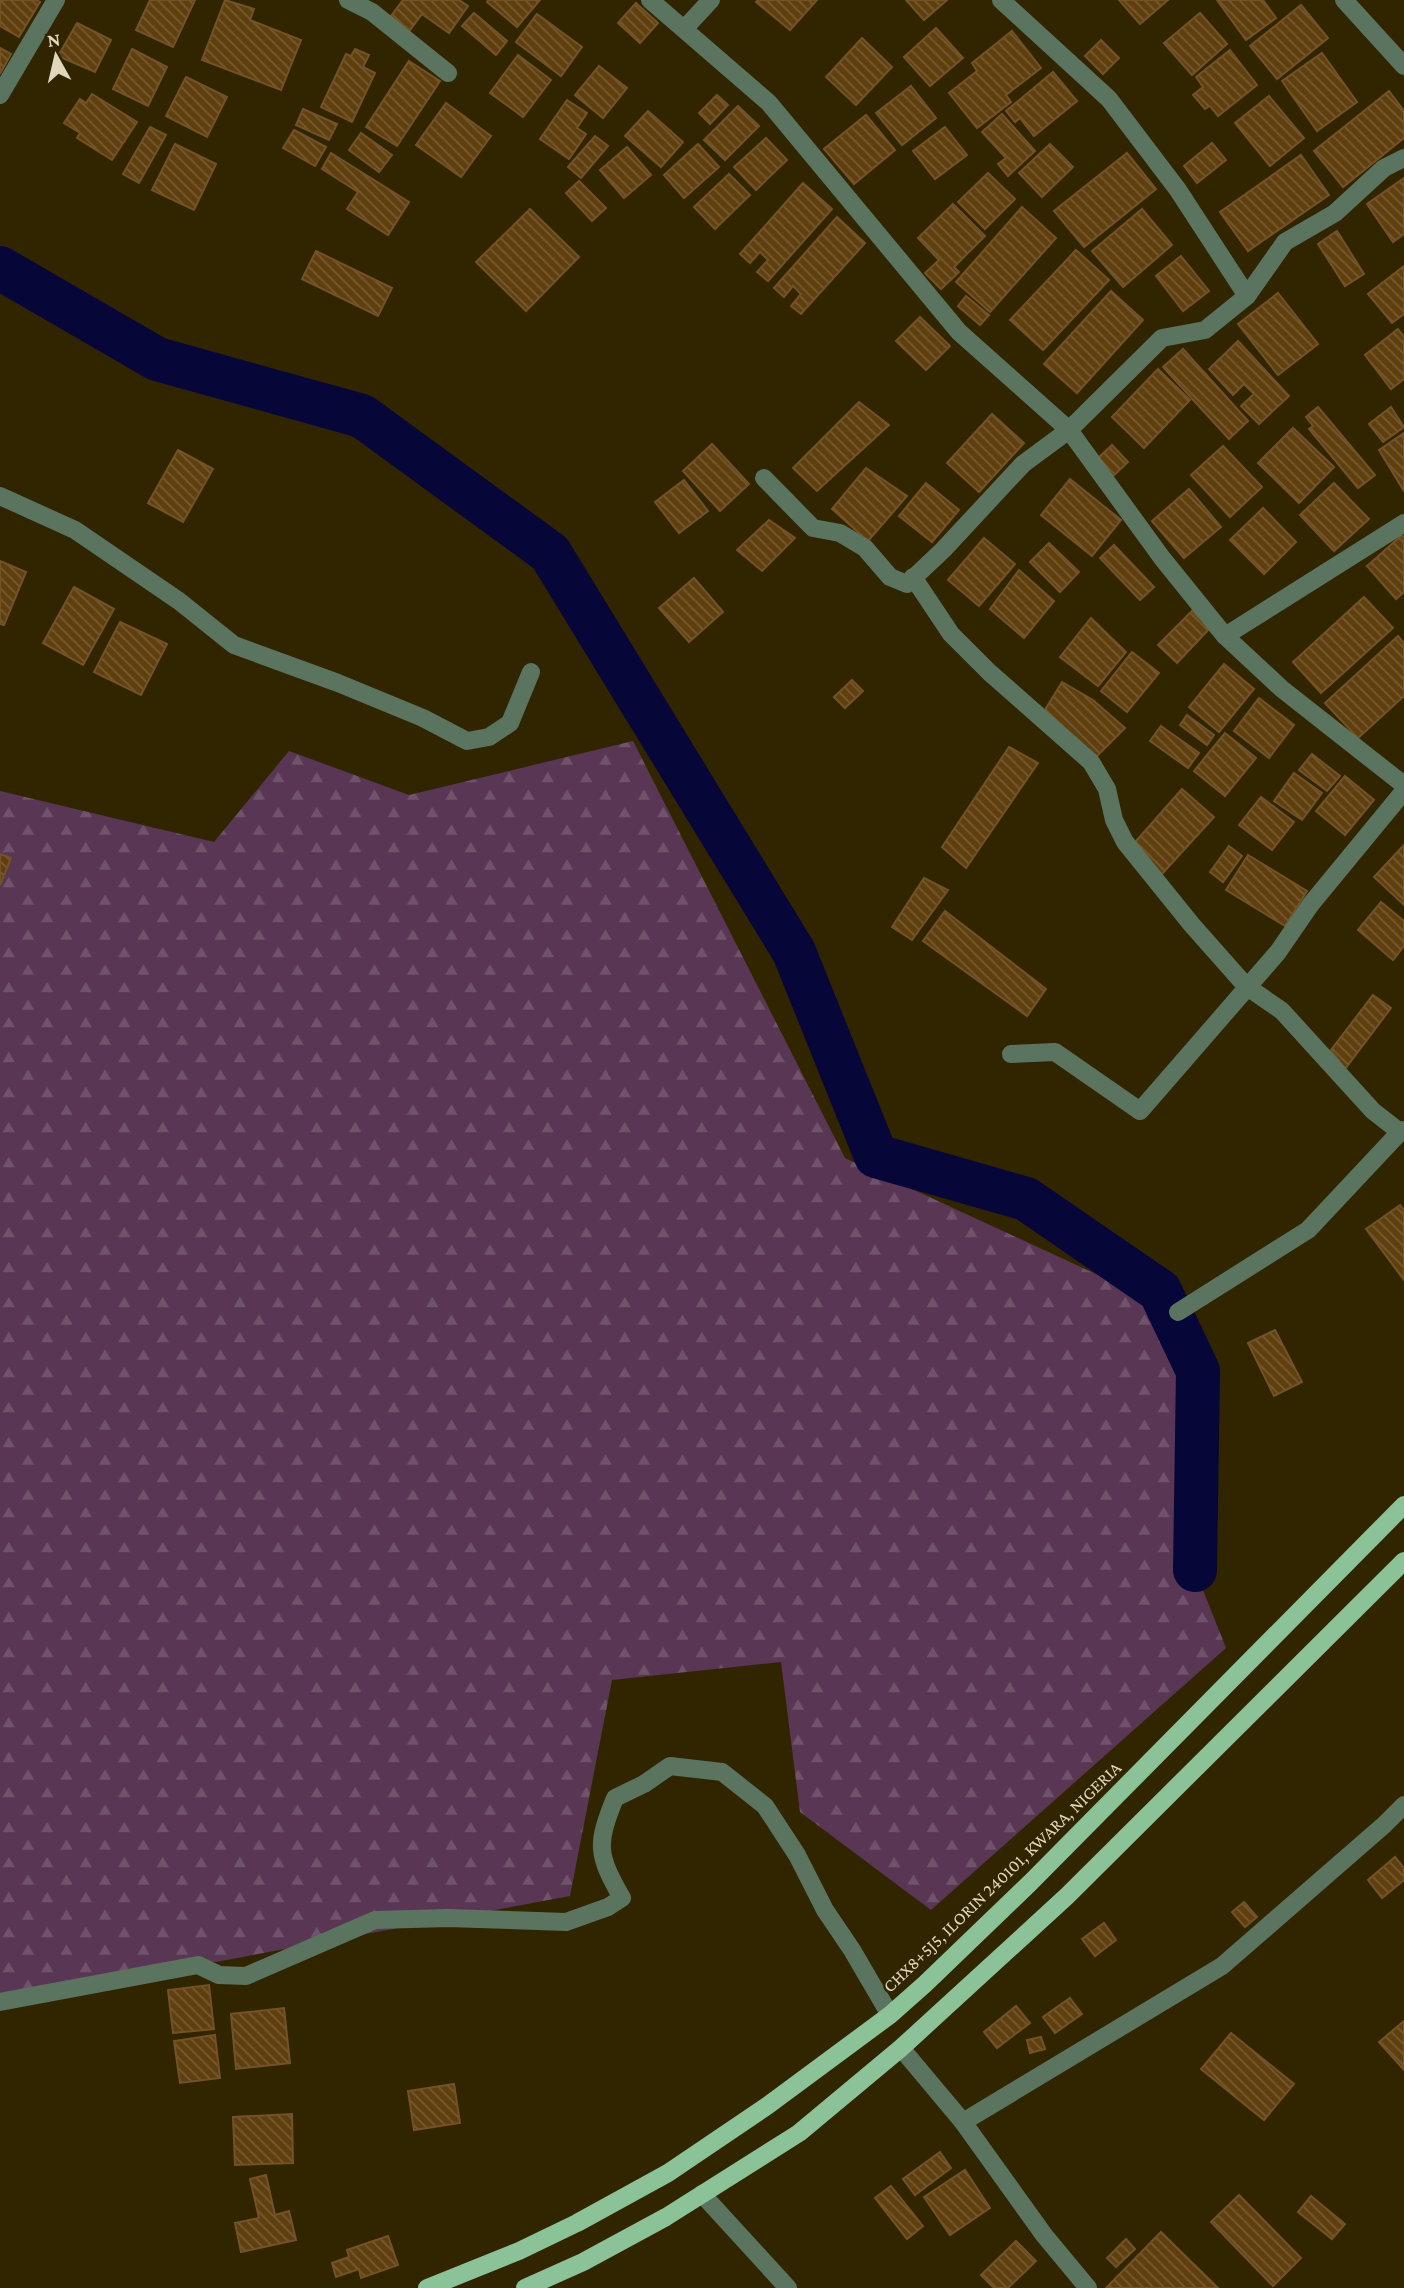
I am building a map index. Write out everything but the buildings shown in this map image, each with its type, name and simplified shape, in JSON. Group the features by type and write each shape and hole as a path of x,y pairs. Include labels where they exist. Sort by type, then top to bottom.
{"main road":[{"name":"CHX8+5J5, ILORIN 240101, KWARA, NIGERIA","path":"427,2288 577,2223 668,2172 767,2106 890,2015 1031,1882 1404,1505"},
{"path":"525,2288 583,2262 702,2194 799,2133 901,2048 1067,1896 1404,1561"}],"street":[{"path":"0,95 56,0"},
{"path":"348,0 377,6 448,73"},
{"path":"650,0 769,103 958,332 1069,430 1162,558 1225,636 1282,689 1404,785"},
{"path":"685,28 710,0"},
{"path":"1001,0 1110,99 1178,190 1247,296"},
{"path":"1345,0 1404,66"},
{"path":"764,478 813,528 840,533 865,548 890,577 907,584 943,550 1023,464 1069,430 1162,338 1205,330 1247,296 1285,242 1335,213 1384,168 1404,158"},
{"path":"0,496 75,530 179,601 234,645 338,683 467,741 489,737 510,723 531,672"},
{"path":"1225,636 1404,523"},
{"path":"913,577 951,634 989,672 1091,762 1107,789 1114,820 1125,842 1192,925 1246,986 1282,1012 1373,1111 1402,1131 1308,1230 1178,1312"},
{"path":"1011,1054 1055,1052 1140,1111 1278,952 1311,904 1404,791"},
{"path":"0,2002 198,1965 219,1975 246,1976 376,1920 448,1918 566,1922 608,1907 622,1898 603,1866 602,1831 615,1798 670,1766 722,1772 765,1806 797,1855 825,1910 890,2015"},
{"path":"963,2122 1222,1966 1404,1805"},
{"path":"901,2048 963,2122 1044,2235 1088,2288"},
{"path":"702,2194 788,2288"}],"green space":[{"path":"633,741 845,1158 1178,1312 1195,1570 1226,1648 931,1910 800,1812 781,1662 612,1680 570,1896 0,2002 0,791 214,842 289,751 409,795"}],"waterway":[{"path":"0,268 157,359 362,416 550,553 794,952 876,1156 1026,1199 1160,1291 1198,1371 1195,1570"}]}
